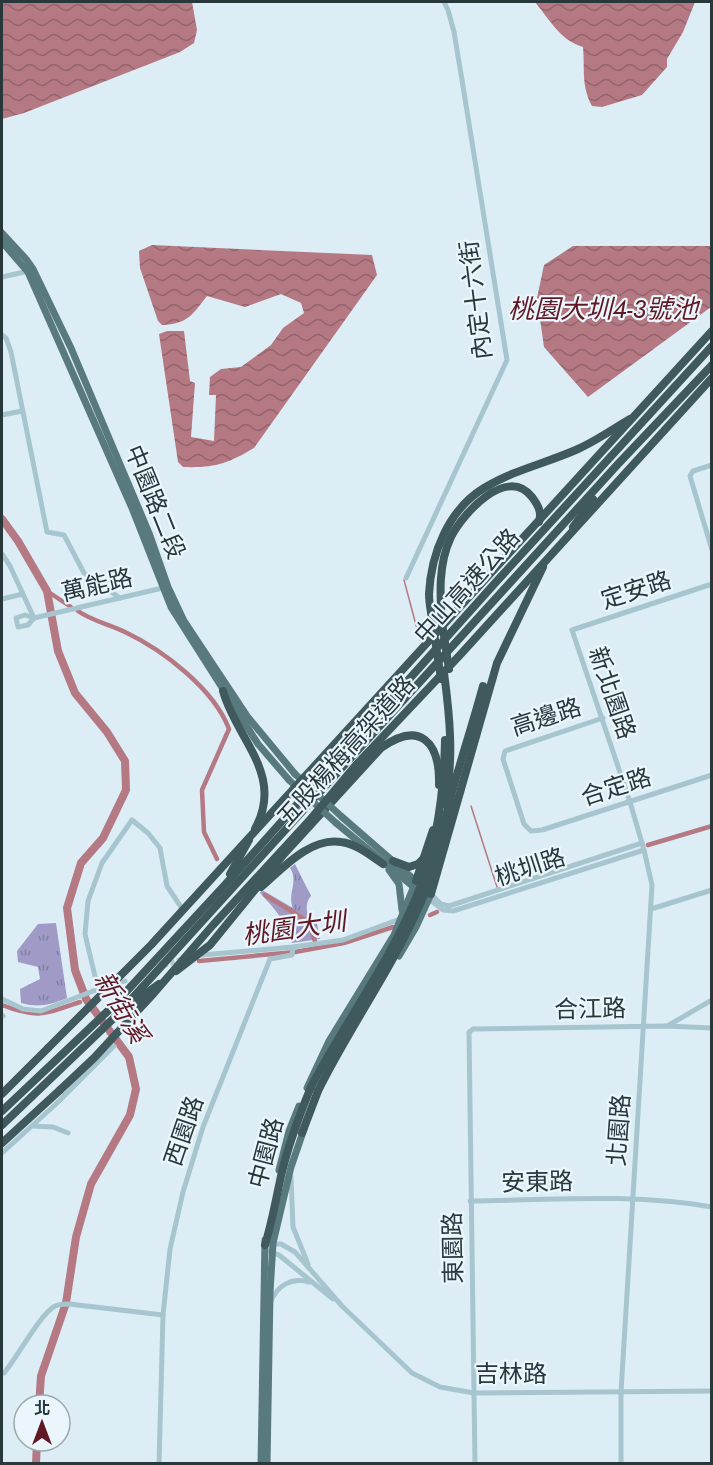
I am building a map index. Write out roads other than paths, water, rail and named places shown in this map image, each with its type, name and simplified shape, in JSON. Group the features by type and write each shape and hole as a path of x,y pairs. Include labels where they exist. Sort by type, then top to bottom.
{"highway":[{"name":"五股楊梅高架道路","path":"2,1094 151,945 711,331"},
{"name":"中山高速公路","path":"2,1111 111,1008 711,346"},
{"name":"中山高速公路","path":"2,1125 117,1016 711,364"},
{"name":"五股楊梅高架道路","path":"2,1143 94,1058 356,765 460,655 711,378"},
{"path":"426,894 450,776 450,721 435,602 437,572 445,542 454,524 483,489 519,471 579,449 640,413 670,392"},
{"path":"302,1133 314,1089 400,946 422,901 483,686 508,625 543,567 618,464"},
{"path":"451,822 456,746 438,625 442,567 451,537 471,509 482,498 498,489 513,486 527,491 540,509 540,520 496,582"},
{"path":"426,894 451,822 497,663 543,567"},
{"path":"268,1247 281,1176 291,1140 326,1059 393,945 416,900 433,848 445,771 444,674"},
{"path":"223,690 226,701 256,757 264,785 262,815 224,886"},
{"path":"117,1016 210,945 284,854 381,748 391,741 400,737 417,736 434,748 439,773 435,818"},
{"path":"415,884 450,776"},
{"path":"245,901 305,851 320,844 341,842 362,850 383,864"},
{"path":"393,861 404,866 413,866 423,859 428,847"}],"main road":[{"name":"中園路二段","path":"2,232 7,244 31,270 71,348 149,533 165,588 187,634 258,744 292,777"},
{"name":"中園路二段","path":"165,588 184,621 247,716 292,777"},
{"path":"292,777 393,861 426,894 392,967"},
{"path":"292,777 336,823 415,884"},
{"path":"376,854 399,884 401,916"},
{"name":"中園路","path":"261,1464 268,1247 281,1160 289,1131 315,1068 394,935 415,884"},
{"name":"中園路","path":"267,1464 268,1247 302,1133 346,1043 416,927 426,894"}],"street":[{"name":"內定十六街","path":"406,578 507,360 462,80 449,12 444,2"},
{"path":"2,277 31,270"},
{"path":"2,335 9,344 46,532 64,535 84,573 120,598"},
{"path":"2,415 22,411"},
{"path":"711,465 693,471 690,476 711,550"},
{"path":"2,554 23,594 2,599"},
{"name":"定安路","path":"572,630 711,584"},
{"name":"萬能路","path":"23,594 37,618 165,588"},
{"name":"新北園路","path":"572,630 630,802"},
{"name":"高邊路","path":"531,831 524,824 503,759 506,749 603,718"},
{"name":"合定路","path":"531,831 542,830 711,775"},
{"name":"北園路","path":"621,1464 621,1392 652,885 630,802"},
{"path":"96,990 85,934 88,901 102,863 132,820 148,833 160,848 167,886 183,910"},
{"name":"桃圳路","path":"426,894 441,904 449,906 643,846"},
{"path":"651,909 711,890"},
{"path":"201,955 343,940 401,916"},
{"name":"西園路","path":"159,1464 163,1315 170,1249 183,1192 203,1127 270,960 292,955 293,947"},
{"path":"2,999 32,1011 49,1009 72,998 125,981"},
{"path":"667,1026 711,1000"},
{"name":"合江路","path":"469,1032 473,1029 667,1026 711,1028"},
{"name":"東園路","path":"469,1032 475,1464"},
{"path":"2,1153 114,1046"},
{"path":"32,1126 53,1127 68,1133"},
{"path":"291,1167 290,1194 293,1227 309,1269"},
{"name":"安東路","path":"470,1201 633,1198 674,1200 711,1207"},
{"name":"吉林路","path":"268,1247 281,1244 295,1252 342,1306 412,1373 440,1387 474,1393 711,1391"},
{"name":"吉林路","path":"268,1247 342,1306"},
{"path":"269,1304 276,1290 291,1281 301,1280 313,1283"},
{"path":"3,1373 16,1359 26,1339 52,1308 58,1305 163,1315"}],"water":[{"path":"2,2 192,2 197,30 194,43 180,52 24,113 2,119"},
{"path":"535,2 695,2 683,32 667,59 667,67 642,95 602,107 592,106 586,91 583,47 561,34"},
{"path":"152,245 372,255 377,275 254,448 220,464 183,467 178,462 159,334 167,331 184,331 190,381 195,383 191,437 214,441 216,395 209,395 210,377 221,369 241,367 271,345 283,328 304,313 301,303 281,294 245,307 207,296 189,317 178,323 162,325 158,321 140,268 139,251"},
{"name":"桃園大圳4-3號池","path":"573,246 711,246 711,307 588,397 544,347 537,298 544,265"}],"waterway":[{"name":"新街溪","path":"2,519 18,541 47,591 58,651 75,693 107,732 125,761 126,790 103,838 81,863 67,908 75,970 86,999 129,1057 136,1089 130,1115 91,1184 76,1237 66,1303 41,1376 40,1393"},
{"path":"404,580 420,640"},
{"path":"47,591 71,607"},
{"path":"78,611 140,640 171,660 200,685 222,714 229,729 202,790 204,832 217,859"},
{"path":"471,806 497,887"},
{"name":"桃園大圳","path":"648,845 712,826"},
{"path":"265,895 309,922 316,945"},
{"name":"桃園大圳","path":"430,915 437,912"},
{"name":"桃園大圳","path":"199,961 295,952 344,943 393,927"},
{"name":"桃園大圳","path":"2,1005 24,1012 41,1013 80,1002"},
{"name":"新街溪","path":"36,1453 36,1464"}],"tunnel":[{"path":"163,966 182,959"}]}
